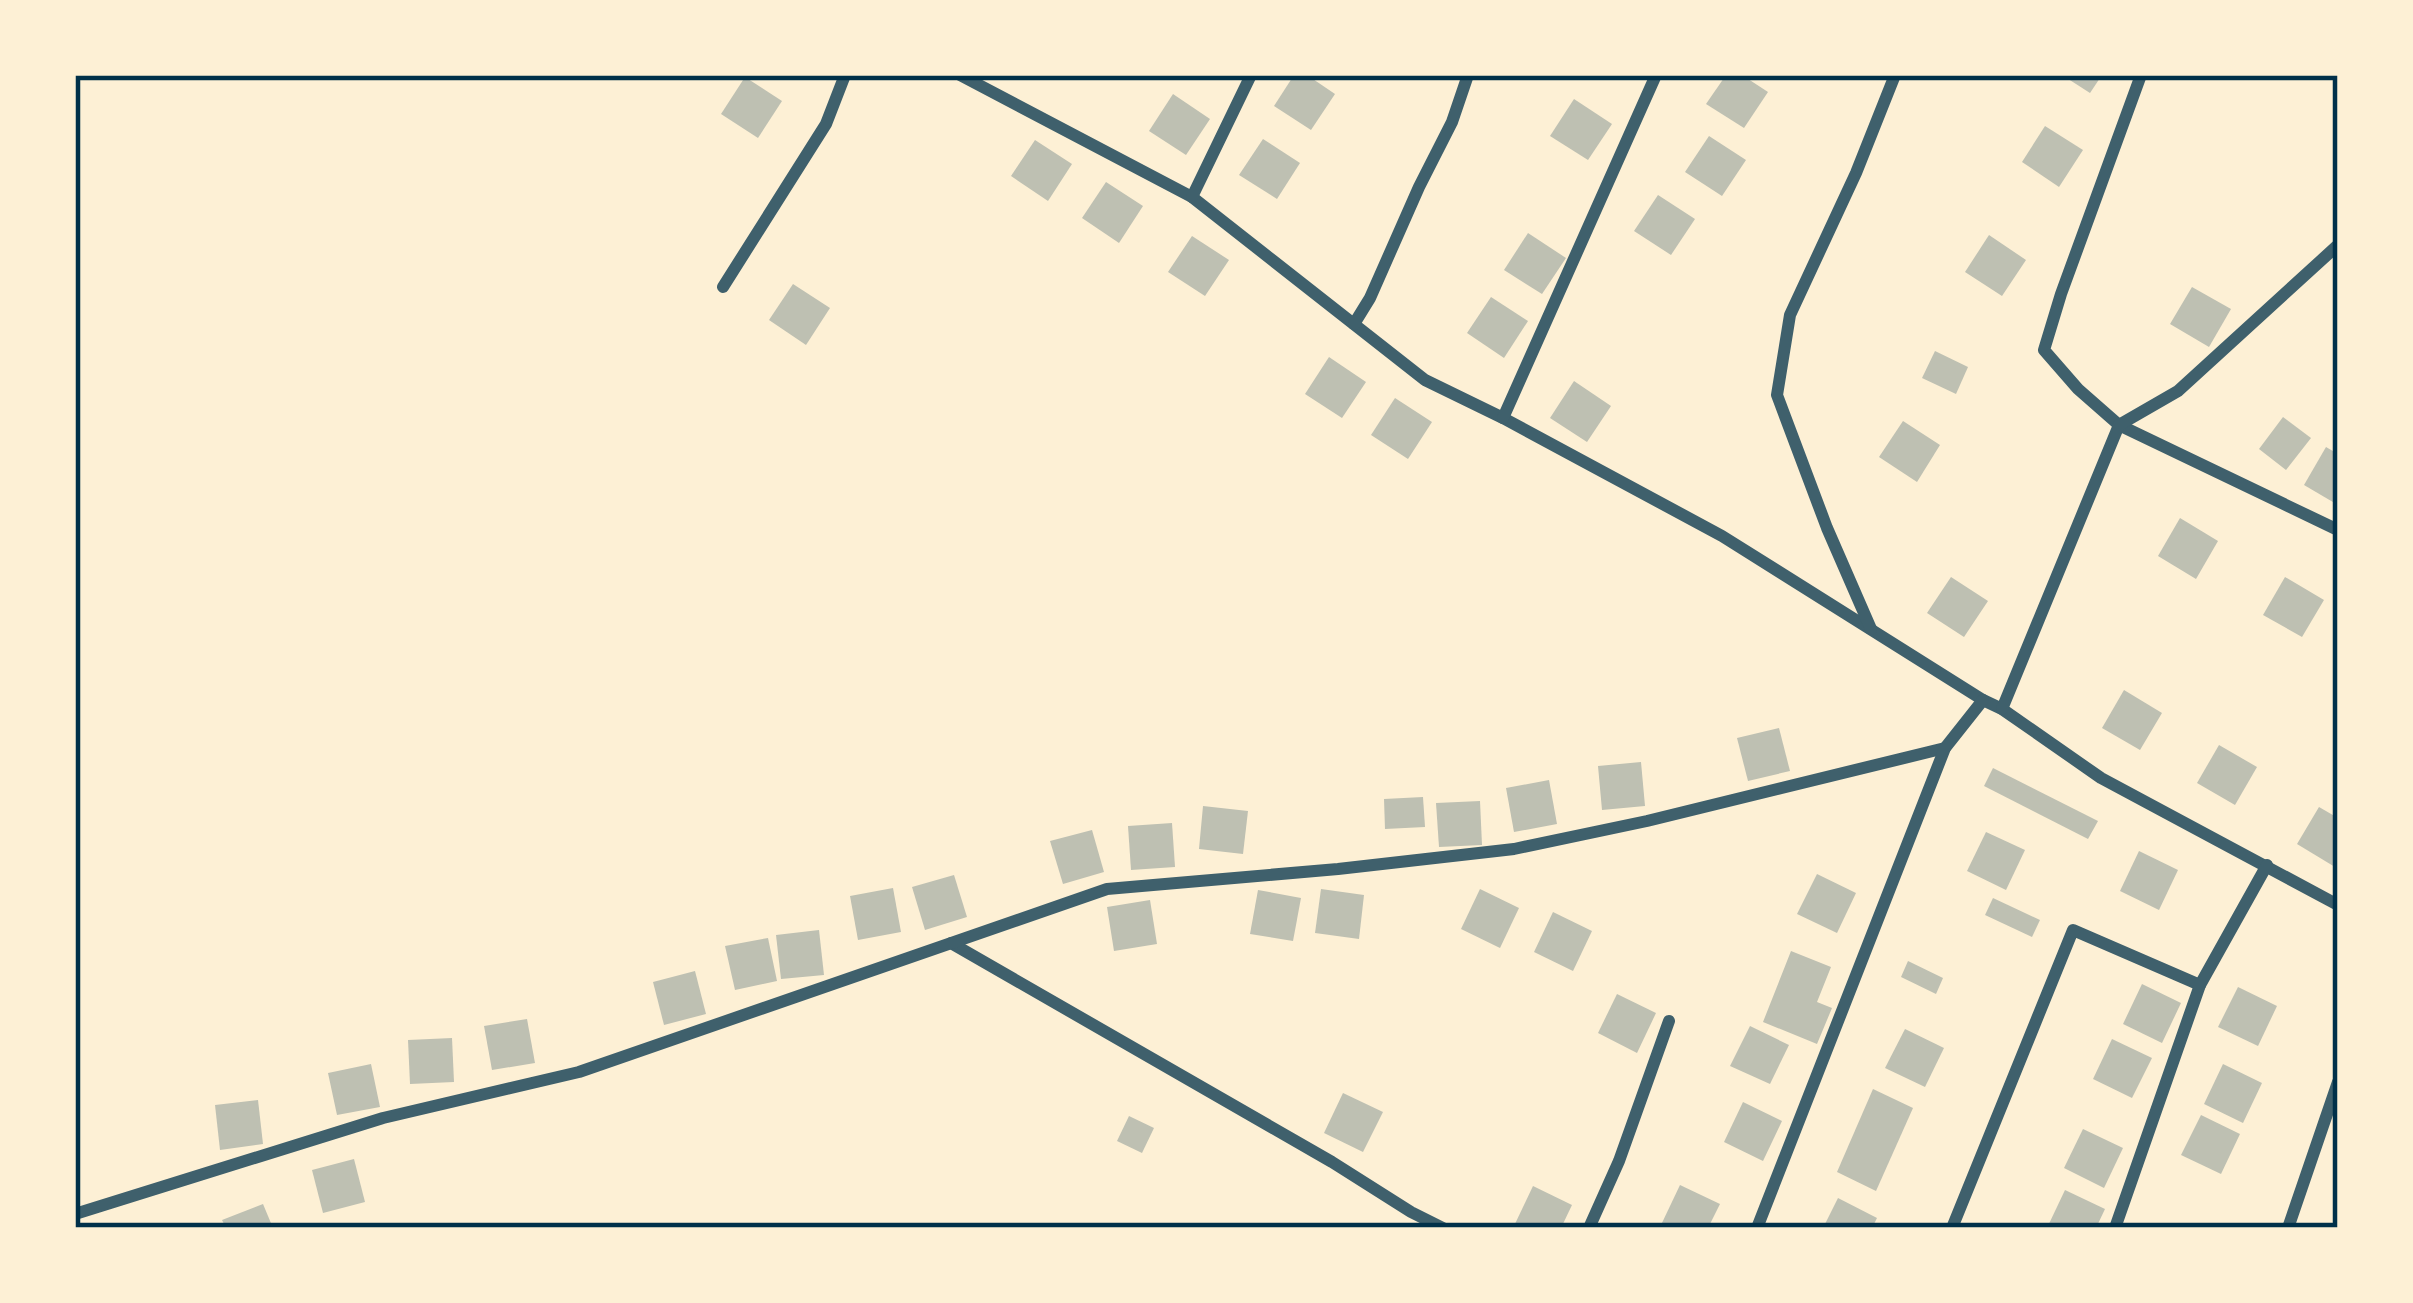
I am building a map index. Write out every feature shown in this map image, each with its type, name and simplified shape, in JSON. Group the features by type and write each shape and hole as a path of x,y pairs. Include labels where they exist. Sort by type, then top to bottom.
{"street":[{"path":"723,287 826,124 844,75"},
{"path":"960,75 1192,197 1425,380 1722,536 2002,709 2101,778 2338,905"},
{"path":"1192,197 1251,75"},
{"path":"1354,324 1453,122 1468,75"},
{"path":"1503,418 1656,75"},
{"path":"1871,630 1777,395 1790,315 1895,75"},
{"path":"2141,75 2044,350 2119,425 2338,530"},
{"path":"2002,709 2119,425 2178,392 2338,244"},
{"path":"1757,1228 1945,748 1983,700"},
{"path":"75,1214 383,1118 580,1072 1107,889 1514,849 1945,748"},
{"path":"2115,1228 2200,985 2266,865"},
{"path":"1952,1228 2073,930 2200,985"},
{"path":"951,944 1443,1228"},
{"path":"1589,1228 1669,1021"},
{"path":"2288,1228 2338,1082"},
{"path":"1404,1228 1411,1212"}],"building":[{"path":"1294,75 1307,75 1335,94 1311,130 1274,106"},
{"path":"1726,75 1742,75 1768,92 1744,128 1706,104"},
{"path":"2062,75 2102,75 2090,93"},
{"path":"745,77 782,101 758,138 721,114"},
{"path":"1173,94 1210,119 1186,155 1149,131"},
{"path":"1574,99 1612,124 1588,160 1550,136"},
{"path":"2045,126 2083,150 2059,187 2022,162"},
{"path":"1709,136 1746,160 1722,196 1685,172"},
{"path":"1263,139 1300,163 1277,199 1239,175"},
{"path":"1035,140 1072,164 1048,201 1011,176"},
{"path":"1106,182 1143,206 1119,243 1082,218"},
{"path":"1658,195 1695,219 1671,255 1634,231"},
{"path":"1528,233 1566,258 1542,294 1504,270"},
{"path":"1989,235 2026,260 2002,296 1965,272"},
{"path":"1192,236 1229,260 1205,296 1168,272"},
{"path":"793,284 830,308 806,345 769,320"},
{"path":"2192,287 2231,309 2209,347 2170,324"},
{"path":"1491,297 1528,321 1504,358 1467,333"},
{"path":"1935,351 1968,367 1956,394 1922,378"},
{"path":"1329,357 1366,382 1342,418 1305,394"},
{"path":"1574,381 1611,406 1587,442 1550,418"},
{"path":"1395,398 1432,422 1408,459 1371,435"},
{"path":"2283,417 2311,438 2286,470 2259,449"},
{"path":"1903,421 1940,445 1917,482 1879,457"},
{"path":"2326,447 2338,454 2338,505 2304,485"},
{"path":"2180,518 2218,541 2196,579 2158,556"},
{"path":"1951,577 1988,601 1964,637 1927,613"},
{"path":"2285,577 2324,600 2302,637 2263,615"},
{"path":"2124,690 2162,713 2140,750 2102,728"},
{"path":"1779,728 1790,771 1748,781 1737,738"},
{"path":"2219,745 2257,767 2235,805 2197,783"},
{"path":"1641,762 1645,806 1602,810 1598,766"},
{"path":"1993,768 2098,821 2088,839 1984,786"},
{"path":"1549,780 1557,824 1514,832 1506,788"},
{"path":"1423,797 1425,827 1385,829 1384,799"},
{"path":"1480,801 1482,845 1439,847 1436,803"},
{"path":"1203,806 1248,811 1243,854 1199,849"},
{"path":"2319,807 2338,818 2335,867 2297,844"},
{"path":"1172,823 1175,867 1131,870 1128,826"},
{"path":"1092,830 1104,872 1063,884 1050,841"},
{"path":"1986,832 2025,850 2006,890 1967,871"},
{"path":"2139,851 2178,870 2159,910 2120,891"},
{"path":"1817,874 1856,893 1837,933 1797,914"},
{"path":"954,875 967,917 925,930 912,887"},
{"path":"893,888 901,932 858,940 850,896"},
{"path":"1321,889 1364,895 1359,939 1315,933"},
{"path":"1480,889 1519,908 1500,948 1461,929"},
{"path":"1258,890 1301,898 1293,941 1250,934"},
{"path":"1993,898 2040,920 2032,937 1985,915"},
{"path":"1150,900 1157,944 1114,951 1107,907"},
{"path":"1553,912 1592,931 1573,971 1534,952"},
{"path":"819,930 824,975 781,979 776,935"},
{"path":"768,938 777,981 735,990 725,946"},
{"path":"1791,951 1831,967 1817,1002 1832,1008 1817,1044 1763,1022"},
{"path":"1908,961 1943,978 1936,994 1901,977"},
{"path":"695,971 706,1014 664,1025 653,982"},
{"path":"2142,984 2181,1003 2162,1043 2123,1024"},
{"path":"2238,987 2277,1006 2258,1046 2218,1027"},
{"path":"1617,994 1656,1013 1637,1053 1598,1033"},
{"path":"527,1019 535,1063 492,1070 484,1026"},
{"path":"1750,1026 1789,1045 1770,1084 1730,1066"},
{"path":"1905,1029 1944,1048 1925,1087 1885,1068"},
{"path":"452,1038 454,1082 410,1084 408,1040"},
{"path":"2112,1039 2152,1058 2132,1098 2093,1079"},
{"path":"371,1064 380,1107 337,1115 328,1073"},
{"path":"2223,1064 2262,1083 2243,1123 2204,1104"},
{"path":"1873,1089 1913,1108 1876,1191 1837,1172"},
{"path":"1343,1093 1383,1112 1363,1152 1324,1133"},
{"path":"258,1100 263,1144 220,1150 215,1105"},
{"path":"1743,1102 1782,1121 1763,1161 1724,1142"},
{"path":"2201,1115 2240,1134 2221,1174 2181,1155"},
{"path":"1129,1116 1154,1128 1142,1153 1117,1141"},
{"path":"2083,1129 2123,1148 2104,1188 2064,1168"},
{"path":"354,1159 365,1202 323,1213 312,1170"},
{"path":"1680,1185 1720,1204 1708,1228 1661,1225"},
{"path":"1533,1186 1572,1205 1561,1228 1514,1226"},
{"path":"2065,1190 2105,1209 2096,1228 2047,1228"},
{"path":"1838,1198 1877,1218 1872,1228 1823,1228"},
{"path":"263,1204 273,1228 226,1228 222,1220"}]}
